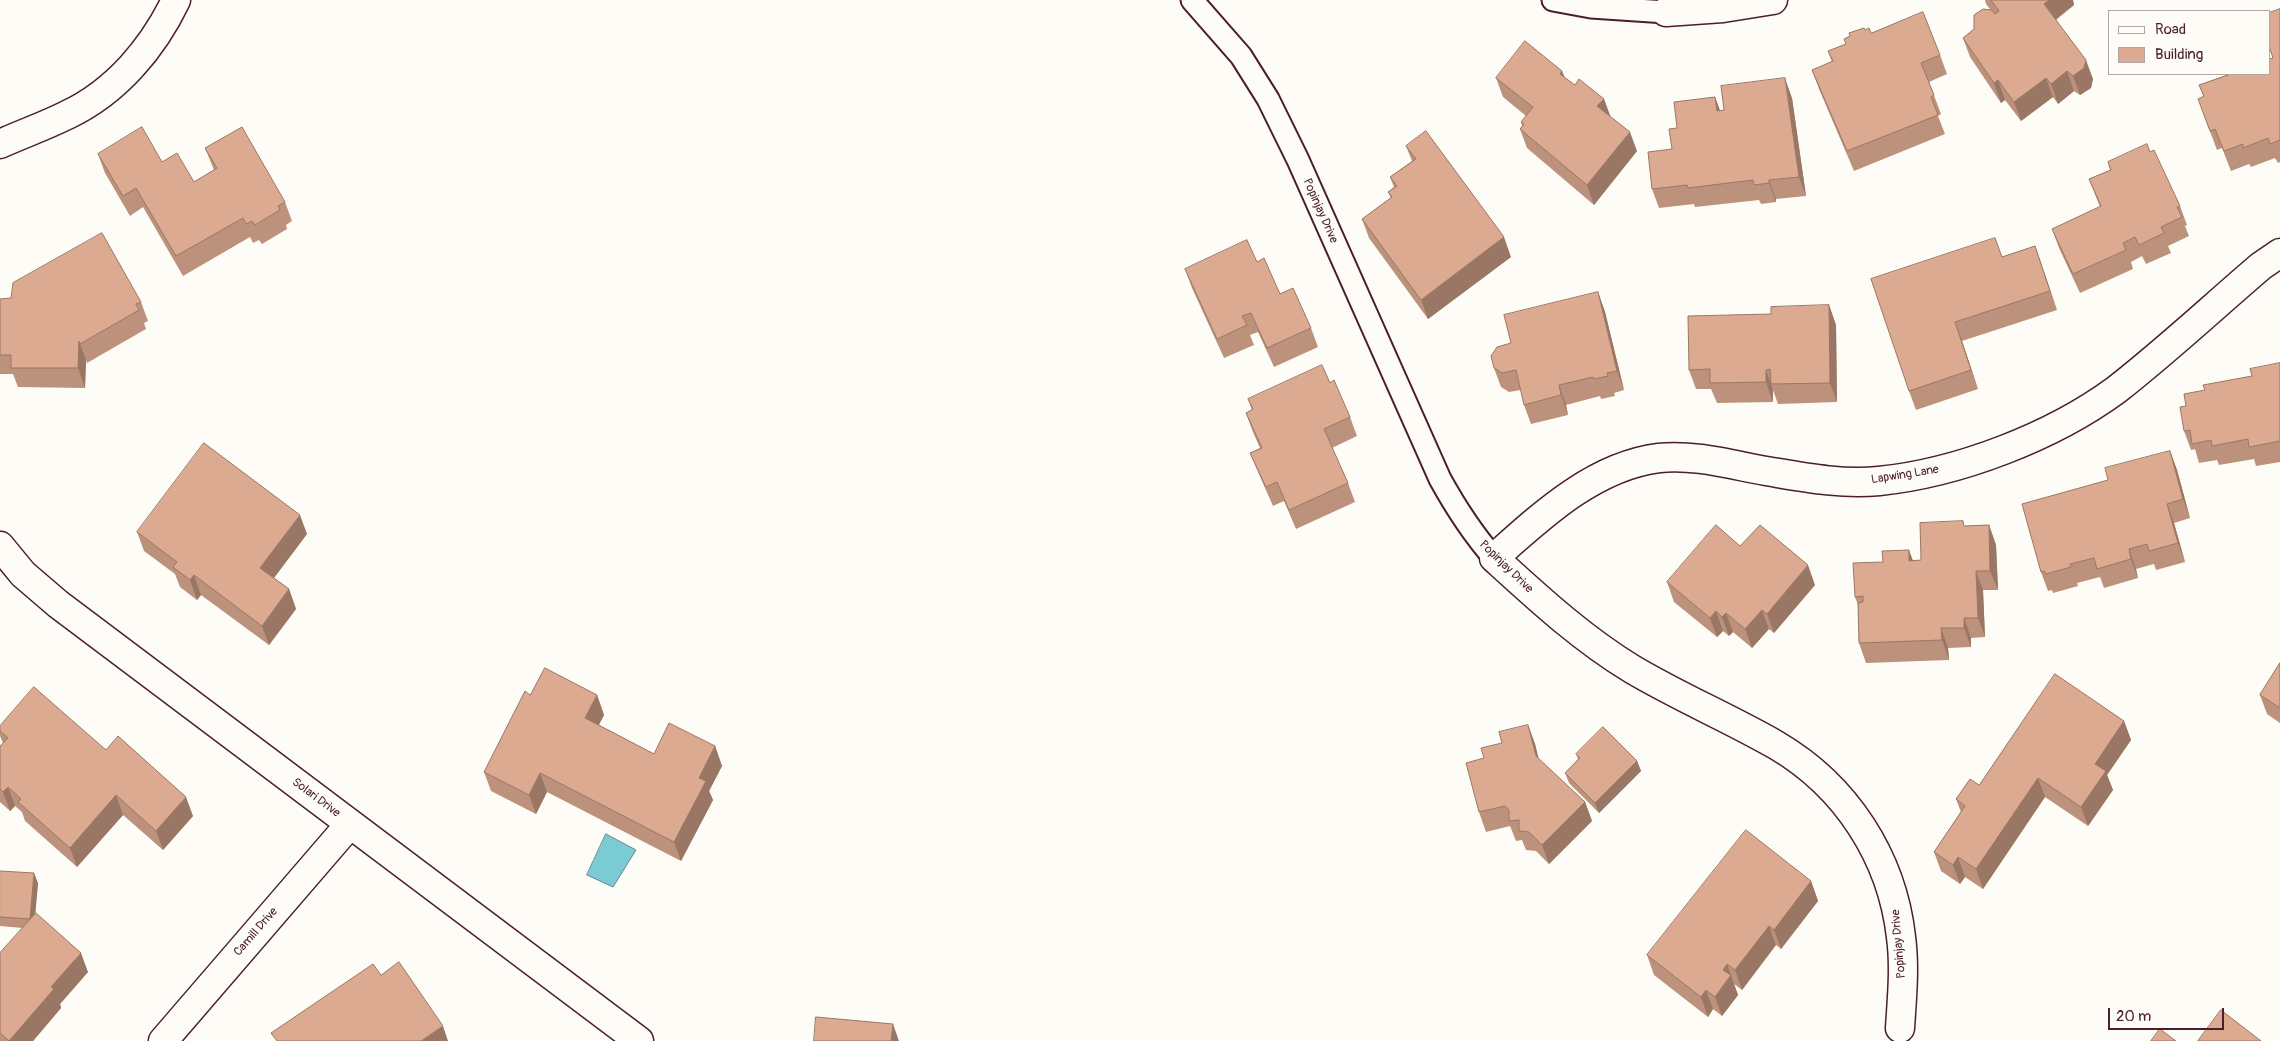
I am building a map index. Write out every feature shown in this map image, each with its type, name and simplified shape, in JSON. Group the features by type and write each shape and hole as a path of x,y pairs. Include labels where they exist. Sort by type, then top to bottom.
{"street":[{"path":"0,144 69,115 101,94 138,60 164,23 176,0"},
{"path":"1666,12 1724,8 1773,0"},
{"name":"Lapwing Lane","path":"1494,558 1552,508 1590,483 1623,466 1650,460 1691,458 1826,480 1877,482 1929,472 1984,456 2035,436 2079,414 2115,390 2261,266 2280,253"},
{"name":"Solari Drive","path":"0,546 23,574 58,604 640,1041"},
{"name":"Popinjay Drive","path":"1494,558 1543,604 1587,638 1632,669 1777,746 1813,771 1842,798 1868,836 1884,868 1896,904 1904,977 1900,1034"},
{"name":"Camill Drive","path":"162,1041 350,824"}],"lane":[{"name":"Popinjay Drive","path":"1192,0 1241,56 1268,99 1298,160 1440,480 1474,535 1494,558"},
{"path":"1553,0 1591,7 1666,12"}],"water":[{"path":"606,834 636,850 613,887 587,875"}],"building":[{"path":"1991,0 2049,0 2044,4 2086,60 2084,68 2073,76 2067,71 2051,84 2046,78 2014,102 1998,80 1994,83 1963,38 1974,29 1974,15 1983,9 1992,10 1995,14 1999,11"},
{"path":"2280,9 2280,140 2270,144 2268,138 2243,148 2243,144 2224,151 2215,129 2210,131 2198,99 2204,96 2199,85 2228,75 2270,75 2270,59 2273,58 2270,49 2270,13"},
{"path":"1923,12 1940,55 1921,63 1934,95 1931,97 1938,115 1847,151 1812,70 1833,61 1828,51 1846,44 1844,39 1850,36 1849,33 1869,28 1871,33"},
{"path":"1525,41 1562,71 1560,74 1575,85 1579,79 1604,99 1597,106 1630,132 1587,185 1520,129 1524,124 1521,122 1533,107 1496,78"},
{"path":"1785,78 1799,177 1769,180 1769,183 1754,185 1753,180 1688,188 1687,185 1652,189 1648,152 1672,149 1669,129 1677,128 1674,102 1715,97 1717,111 1724,110 1721,86"},
{"path":"142,127 162,162 177,153 194,182 217,168 205,148 242,127 285,202 278,206 280,210 255,225 252,221 246,224 243,218 176,256 136,188 123,196 98,154"},
{"path":"1426,131 1504,237 1421,300 1362,219 1392,197 1388,192 1397,186 1390,177 1416,159 1406,146"},
{"path":"2147,144 2150,152 2154,150 2180,206 2177,207 2182,217 2161,227 2164,233 2139,245 2135,237 2123,243 2126,250 2073,274 2052,229 2101,206 2089,179 2111,170 2108,162"},
{"path":"102,233 141,302 136,304 139,310 80,344 79,341 78,368 11,368 11,355 0,355 0,299 11,298 13,283"},
{"path":"1995,238 2002,257 2035,246 2050,291 1955,322 1971,370 1909,391 1871,279"},
{"path":"1247,240 1257,262 1264,258 1280,294 1293,288 1311,328 1267,348 1251,313 1242,316 1247,325 1217,339 1185,269"},
{"path":"1598,292 1617,371 1607,373 1608,376 1594,379 1593,377 1559,385 1561,395 1524,405 1516,370 1502,373 1494,368 1491,356 1497,347 1511,343 1504,315"},
{"path":"1829,305 1830,383 1771,384 1770,369 1766,370 1766,382 1710,383 1710,369 1689,370 1688,316 1771,314 1771,307"},
{"path":"2280,363 2280,441 2249,447 2248,439 2212,446 2211,440 2192,444 2190,430 2184,431 2180,407 2186,406 2184,394 2205,390 2203,385 2252,376 2250,369"},
{"path":"1322,365 1330,383 1334,380 1350,417 1324,429 1348,483 1289,510 1277,482 1266,487 1250,453 1262,448 1246,413 1253,409 1248,399"},
{"path":"204,443 300,515 260,568 289,589 262,626 194,575 190,580 173,567 177,562 137,532"},
{"path":"2170,451 2183,499 2167,504 2178,543 2149,551 2147,544 2129,549 2131,559 2097,569 2094,558 2070,564 2071,567 2046,574 2044,571 2041,572 2022,504 2108,480 2105,468"},
{"path":"1963,521 1964,526 1989,525 1990,571 1976,571 1978,618 1964,618 1964,628 1941,628 1942,640 1859,643 1858,603 1863,602 1863,596 1855,597 1853,563 1883,562 1882,551 1909,550 1909,561 1921,560 1920,523"},
{"path":"1716,525 1740,546 1760,525 1808,565 1767,614 1762,610 1745,629 1726,613 1722,617 1716,611 1710,618 1667,582"},
{"path":"2280,663 2280,708 2260,695"},
{"path":"545,668 597,695 585,718 654,754 669,723 715,746 699,778 706,781 674,842 540,773 529,795 484,772 525,691 530,695"},
{"path":"2055,674 2124,721 2095,764 2106,771 2081,807 2038,778 1976,869 1958,857 1953,865 1934,852 1965,806 1956,799 1970,779 1979,785"},
{"path":"34,687 106,750 118,736 186,797 156,831 116,795 70,848 18,802 21,799 8,787 3,792 0,789 0,746 8,738 0,731 0,726"},
{"path":"1528,725 1536,756 1585,802 1542,845 1529,832 1519,831 1519,820 1509,821 1509,810 1505,806 1479,812 1466,763 1484,758 1481,748 1502,743 1499,732"},
{"path":"1603,727 1637,761 1595,803 1565,773 1580,758 1576,754"},
{"path":"1746,830 1811,881 1774,930 1769,926 1735,970 1727,964 1723,970 1731,975 1715,997 1706,990 1701,997 1647,955"},
{"path":"0,871 34,873 30,919 0,917"},
{"path":"36,913 81,953 51,987 54,989 9,1041 0,1033 0,953"},
{"path":"399,962 443,1026 421,1041 277,1041 271,1033 373,964 381,975"},
{"path":"2221,1010 2261,1041 2198,1041"},
{"path":"816,1017 893,1024 891,1041 814,1041"},
{"path":"2160,1029 2176,1041 2151,1041"}]}
